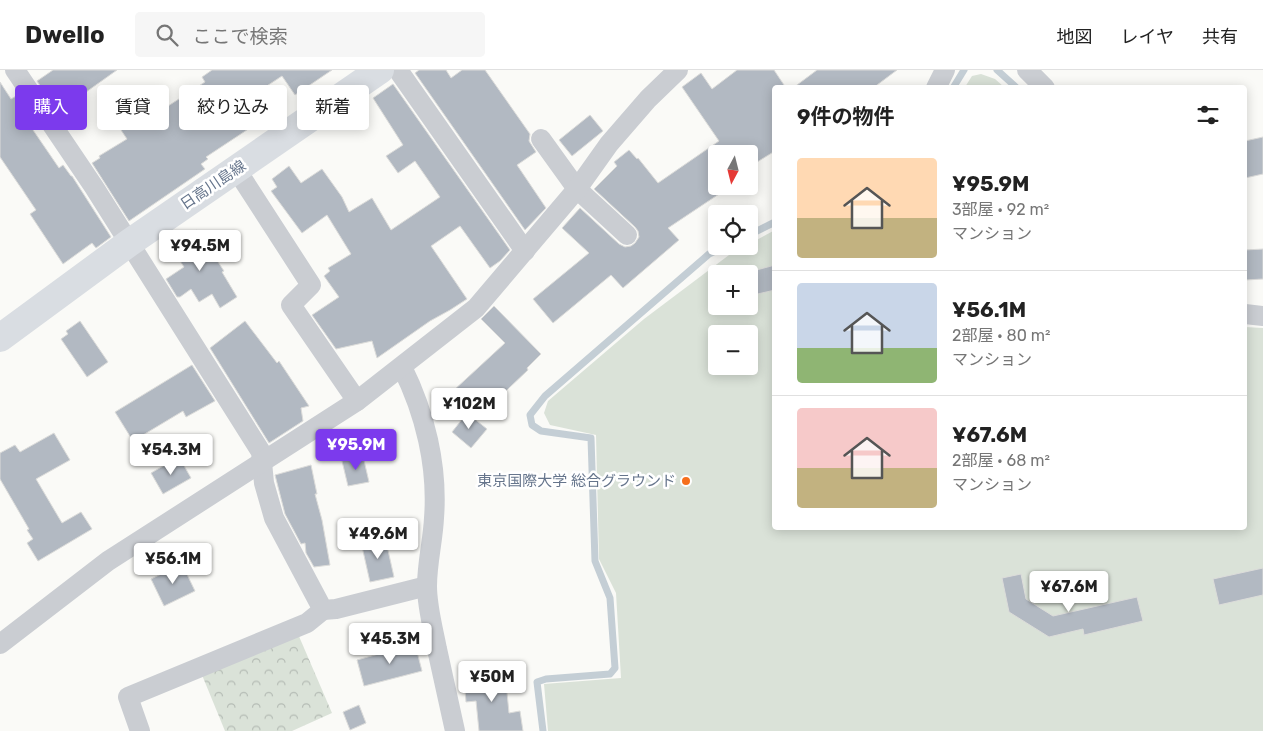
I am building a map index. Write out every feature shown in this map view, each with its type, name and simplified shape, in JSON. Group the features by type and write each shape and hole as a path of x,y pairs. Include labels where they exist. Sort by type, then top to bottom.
{"main road":[{"name":"日高川島線","path":"0,338 129,243 380,70"}],"street":[{"path":"14,70 94,187 261,452 264,483 274,518 323,610"},
{"path":"398,70 525,251"},
{"path":"0,644 108,561 357,402 476,308 577,189 609,144 648,99 678,70"},
{"path":"938,85 945,70"},
{"path":"1027,70 1042,85"},
{"path":"541,139 577,189 627,235"},
{"path":"236,169 311,285 291,305 357,402"},
{"path":"1247,314 1263,316"},
{"path":"402,367 414,391 423,416 434,473 435,505 427,586 430,615 455,731"},
{"path":"140,731 128,697 307,623 323,610 336,609 427,586"}],"green space":[{"path":"981,74 995,79 1002,85 966,85 972,76"},
{"name":"東京国際大学 総合グラウンド","path":"772,232 772,530 1247,530 1247,327 1263,328 1263,731 548,731 544,684 621,678 616,593 599,559 596,435 550,425 544,413 548,401 644,319 708,271 708,315 758,315 758,265 716,265 729,255 758,255 758,239"},
{"path":"298,634 332,713 292,731 225,731 202,675"}],"building":[{"path":"53,70 117,70 87,91 87,85 40,85 37,81"},
{"path":"212,70 332,70 310,85 297,85 297,94 295,95 282,76 268,85 200,85 205,82 202,77"},
{"path":"419,70 446,70 451,78 462,70 485,70 530,134 529,141 536,152 517,165 546,208 525,230 415,73"},
{"path":"737,70 774,70 784,85 772,85 772,153 758,161 758,145 713,145 719,141 682,87 701,73 712,89"},
{"path":"817,70 897,70 877,85 797,85"},
{"path":"0,82 11,99 15,97 15,130 33,130 59,168 63,165 72,176 111,237 96,248 92,243 63,264 30,214 36,210 0,157"},
{"path":"393,84 510,250 490,268 460,226 431,246 467,299 430,321 377,358 372,341 336,349 312,315 339,297 324,276 330,271 328,268 351,254 327,215 302,233 271,191 277,187 272,179 289,166 301,183 322,169 342,197 349,212 372,198 391,230 440,197 415,161 398,173 386,156 403,145 373,98"},
{"path":"179,99 179,130 247,130 206,157 208,159 201,164 205,169 129,221 92,163 100,158 99,156 127,139 121,130 169,130 169,105"},
{"path":"590,115 603,131 572,156 559,140"},
{"path":"1263,137 1263,174 1247,178 1247,141"},
{"path":"708,149 708,195 718,195 668,228 679,240 623,288 611,275 553,323 533,299 589,253 562,228 580,208 619,244 625,247 631,246 639,237 638,231 594,189 617,166 614,162 629,150 658,183"},
{"path":"197,230 224,271 222,272 237,297 220,308 212,294 199,302 191,289 177,297 166,279 184,267 171,247"},
{"path":"1263,249 1263,279 1247,280 1247,250"},
{"path":"772,266 772,291 758,294 758,270"},
{"path":"494,306 541,354 527,368 528,370 490,406 492,408 479,419 453,391 505,343 481,319"},
{"path":"80,321 108,362 87,377 61,339 68,334 66,331"},
{"path":"245,321 277,363 279,361 309,406 301,408 303,421 269,443 210,348"},
{"path":"192,365 215,401 186,417 183,411 133,441 115,412"},
{"path":"467,413 487,429 471,448 452,432"},
{"path":"54,433 70,460 36,479 62,523 81,512 92,529 38,561 27,543 33,539 27,530 29,529 0,479 0,453 15,445 20,452"},
{"path":"363,456 369,482 348,486 342,461"},
{"path":"179,457 191,478 163,494 151,473"},
{"path":"311,465 330,565 314,567 306,553 305,543 301,544 285,514 275,475"},
{"path":"385,537 394,577 370,582 361,542"},
{"path":"182,564 195,591 164,606 151,579"},
{"path":"1263,568 1263,595 1219,605 1213,579"},
{"path":"1021,574 1026,599 1053,616 1137,597 1143,621 1084,635 1083,629 1049,637 1009,612 1002,578"},
{"path":"415,644 422,671 364,686 357,660"},
{"path":"505,672 509,713 520,711 523,731 479,731 476,701 466,702 464,677"},
{"path":"359,705 366,723 350,730 343,712"}],"waterway":[{"path":"955,85 964,70"},
{"path":"997,70 1014,85"},
{"path":"758,230 772,224"},
{"path":"543,731 537,682 546,679 610,674 615,668 610,598 595,561 591,438 541,431 532,425 530,415 545,396 708,255"}],"place":[{"name":"東京国際大学 総合グラウンド","path":"686,481"}]}
